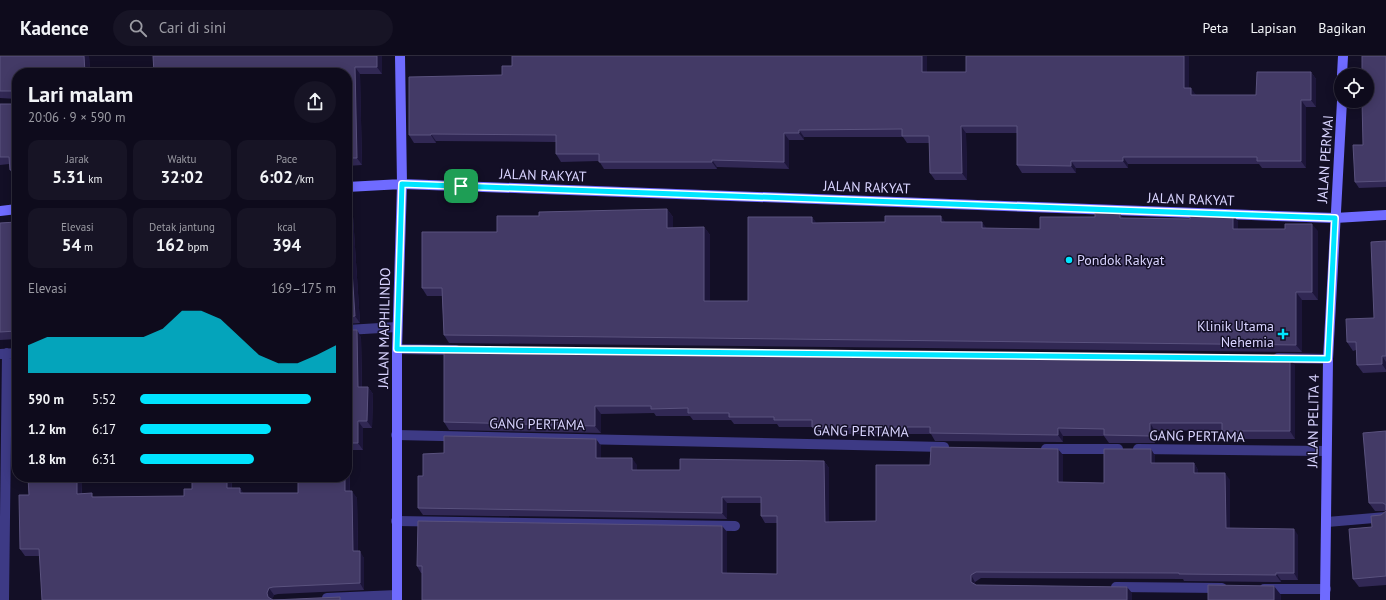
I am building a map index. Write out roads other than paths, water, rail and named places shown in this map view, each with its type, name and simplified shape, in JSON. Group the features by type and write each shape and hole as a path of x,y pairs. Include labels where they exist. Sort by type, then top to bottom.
{"street":[{"name":"JALAN MAPHILINDO","path":"397,598 397,327 402,184 400,56"},
{"path":"1342,56 1342,68"},
{"name":"JALAN PERMAI","path":"1335,218 1342,108"},
{"name":"JALAN RAKYAT","path":"352,187 402,184 1335,218 1386,216"},
{"path":"0,211 12,210"},
{"name":"JALAN PELITA 4","path":"1325,600 1328,359 1335,218"},
{"path":"352,330 397,327"},
{"path":"397,349 468,350"},
{"path":"4,600 8,353"},
{"path":"1265,358 1328,359"},
{"name":"GANG PERTAMA","path":"396,435 951,447"},
{"name":"GANG PERTAMA","path":"1038,448 1326,451"},
{"path":"1327,522 1386,517"},
{"path":"396,521 736,526"},
{"path":"1106,587 1232,588"},
{"path":"1255,589 1326,589"},
{"path":"318,598 397,598"}],"place":[{"name":"Pondok Rakyat","path":"1069,260"},
{"name":"Klinik Utama Nehemia","path":"1283,334"}]}
